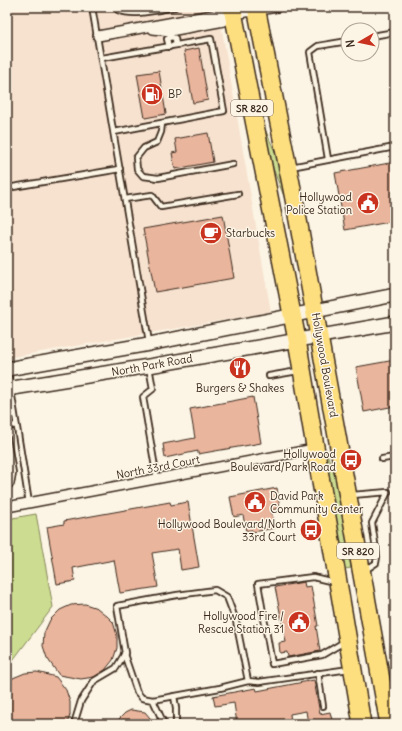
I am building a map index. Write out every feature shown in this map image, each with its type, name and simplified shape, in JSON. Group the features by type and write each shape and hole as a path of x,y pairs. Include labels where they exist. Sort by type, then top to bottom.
{"highway":[{"name":"Hollywood Boulevard","path":"256,8 315,311 389,724"},
{"name":"SR 820","path":"233,10 297,340 314,449 362,724"}],"street":[{"path":"98,36 233,10 277,7"},
{"path":"143,28 171,34 224,21 233,10"},
{"name":"North Park Road","path":"7,368 149,344 395,295"},
{"name":"North Park Road","path":"9,389 395,323"},
{"name":"North 33rd Court","path":"7,508 314,449"}],"lane":[{"path":"92,7 102,58 149,344"},
{"path":"117,7 118,10 124,13 138,13 175,7"},
{"path":"380,35 395,32"},
{"path":"169,47 168,39 171,34 175,38 176,45"},
{"path":"102,58 211,39 224,111 114,132"},
{"path":"328,159 310,52 318,46 340,42"},
{"path":"162,123 161,132 157,142 144,148 136,158 137,169 143,176 158,178 233,164"},
{"path":"288,168 395,147"},
{"path":"7,188 120,169"},
{"path":"125,199 152,195 161,207 238,194"},
{"path":"149,366 152,388 143,397 157,479"},
{"path":"7,368 9,389 29,503"},
{"path":"268,376 302,371"},
{"path":"7,427 16,425"},
{"path":"7,438 13,473 11,484 7,486"},
{"path":"382,459 395,457"},
{"path":"348,496 388,492 372,523 377,557 376,563 371,568 362,572"},
{"path":"338,583 313,577 258,584 272,664 322,655 348,640"},
{"path":"248,681 236,621 228,597 215,590 177,594 117,606 124,654 137,692 142,698 153,700 220,688 248,681 259,682 353,669"},
{"path":"74,724 81,701 94,681 116,668 124,654"},
{"path":"318,674 323,706"},
{"path":"174,696 176,724"},
{"path":"153,700 164,724"}],"shaded area":[{"path":"7,7 218,7 271,312 7,358"}],"green space":[{"path":"264,127 280,163 289,209 272,166"},
{"path":"323,448 325,448 341,493 351,568 345,569"},
{"path":"36,514 53,607 7,668 7,519"}],"building":[{"path":"199,48 208,100 193,103 184,51"},
{"name":"BP","path":"159,71 166,114 145,118 137,74"},
{"path":"208,133 213,162 175,169 172,153 177,152 175,139"},
{"name":"Hollywood Police Station","path":"395,162 395,221 345,230 335,173"},
{"path":"223,215 234,278 155,292 143,229"},
{"path":"395,360 395,406 364,412 356,367"},
{"path":"253,397 261,443 198,454 198,451 165,458 163,444 195,438 190,409"},
{"name":"David Park Community Center","path":"277,488 280,508 271,510 275,528 253,532 252,530 246,531 243,515 234,517 230,497"},
{"path":"170,502 171,505 188,502 199,567 181,570 178,549 152,553 158,587 120,593 114,560 73,568 75,581 57,584 47,527 64,524 64,521"},
{"path":"304,582 305,587 311,586 318,626 316,626 320,651 288,657 287,652 280,653 279,643 286,642 275,587"},
{"path":"85,604 97,608 113,622 117,635 117,648 113,660 105,670 94,677 81,679 59,675 47,658 43,646 44,633 50,620 60,610 71,605"},
{"path":"37,672 56,677 66,690 70,702 70,715 67,724 7,724 7,683 13,678 25,673"},
{"path":"314,680 320,714 330,712 333,724 308,724 306,711 290,714 291,724 237,724 234,703 215,706 213,696 256,688 257,691"},
{"path":"131,710 145,712 155,724 114,724 125,713"}],"place":[{"name":"BP","path":"152,94"},
{"name":"Hollywood Police Station","path":"368,203"},
{"name":"Starbucks","path":"211,233"},
{"name":"Burgers & Shakes","path":"240,368"},
{"name":"Hollywood Boulevard/Park Road","path":"351,460"},
{"name":"David Park Community Center","path":"255,502"},
{"name":"Hollywood Boulevard/North 33rd Court","path":"311,530"},
{"name":"Hollywood Fire / Rescue Station 31","path":"299,622"}]}
